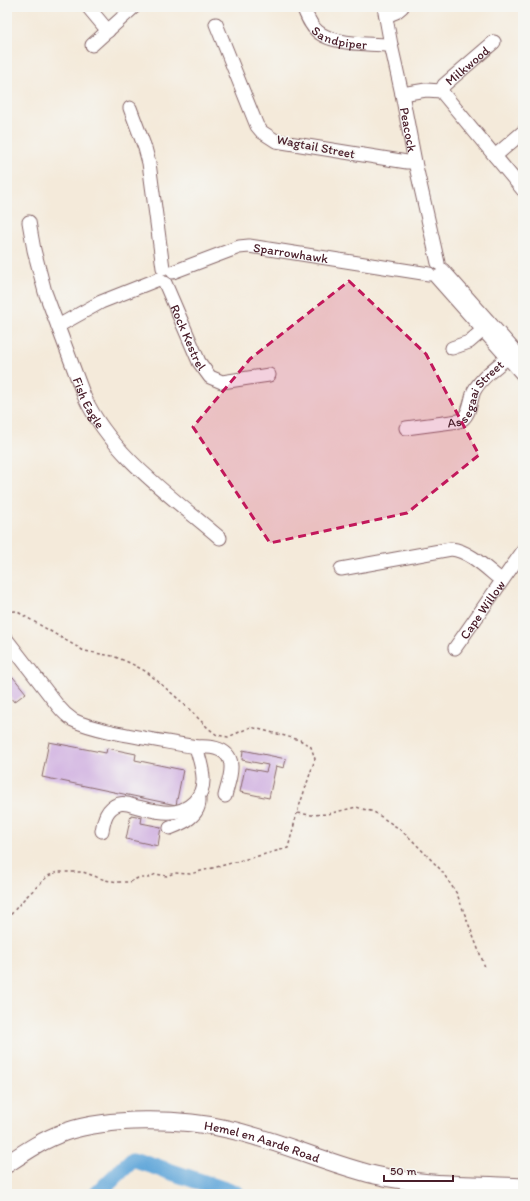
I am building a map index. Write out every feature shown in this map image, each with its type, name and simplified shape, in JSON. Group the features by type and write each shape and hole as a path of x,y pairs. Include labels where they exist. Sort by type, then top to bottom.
{"main road":[{"name":"Hemel en Aarde Road","path":"7,1164 31,1148 51,1138 78,1128 130,1121 184,1123 228,1129 325,1160 388,1177 441,1183 523,1187"}],"street":[{"path":"88,7 108,31"},
{"path":"92,45 134,7"},
{"name":"Sandpiper","path":"303,7 314,28 323,36 344,41 391,45"},
{"path":"385,12 396,12 402,7"},
{"name":"Peacock","path":"385,12 434,266"},
{"name":"Wagtail Street","path":"216,24 257,126 262,132 276,141 415,162"},
{"name":"Milkwood","path":"441,91 444,85 494,42"},
{"path":"402,94 434,90 441,91 523,190"},
{"name":"Rock Kestrel","path":"130,108 149,163 165,275 199,362 210,377 216,381 229,382 269,375"},
{"path":"495,156 523,132"},
{"name":"Fish Eagle","path":"30,222 34,250 45,292 90,409 114,443 137,467 220,538"},
{"name":"Sparrowhawk","path":"58,326 101,302 234,248 248,246 412,271 434,266"},
{"path":"434,266 482,330 515,357"},
{"path":"434,266 515,357 523,375"},
{"path":"452,348 469,342 482,330"},
{"name":"Assegaai Street","path":"406,428 459,421 464,418 468,412 472,397 478,385 515,357"},
{"path":"341,569 451,549 470,556 502,580"},
{"name":"Cape Willow","path":"455,648 523,550"},
{"path":"7,640 58,706 65,714 80,724 134,736 196,747 206,746 225,752 231,768 225,796"},
{"path":"170,828 183,823 190,818 198,807 203,775 196,747"},
{"path":"102,831 105,816 109,810 119,804 127,804 160,812 176,812 187,808 199,795"}],"path":[{"path":"7,612 16,611 84,651 114,656 130,662 147,672 217,735 228,737 251,727 300,740 311,747 315,759 297,813 288,848 190,874 174,873 167,876 156,874 148,878 138,878 130,882 105,880 83,872 57,872 48,876 24,899 7,919"},
{"path":"297,813 311,815 328,814 356,807 374,812 398,828 411,839 441,870 457,894 484,967"}],"highlighted area":[{"path":"349,281 426,354 479,455 407,513 270,543 193,427 250,359"}],"building":[{"path":"13,677 26,693 14,702 7,693 7,681"},
{"path":"49,742 106,753 107,748 136,754 135,760 183,770 176,805 42,777"},
{"path":"243,750 286,759 284,768 276,766 269,798 240,792 245,768 266,772 268,765 242,760"},
{"path":"131,815 142,817 141,823 161,827 158,846 126,839"}],"waterway":[{"path":"97,1194 133,1159 237,1194"}]}
